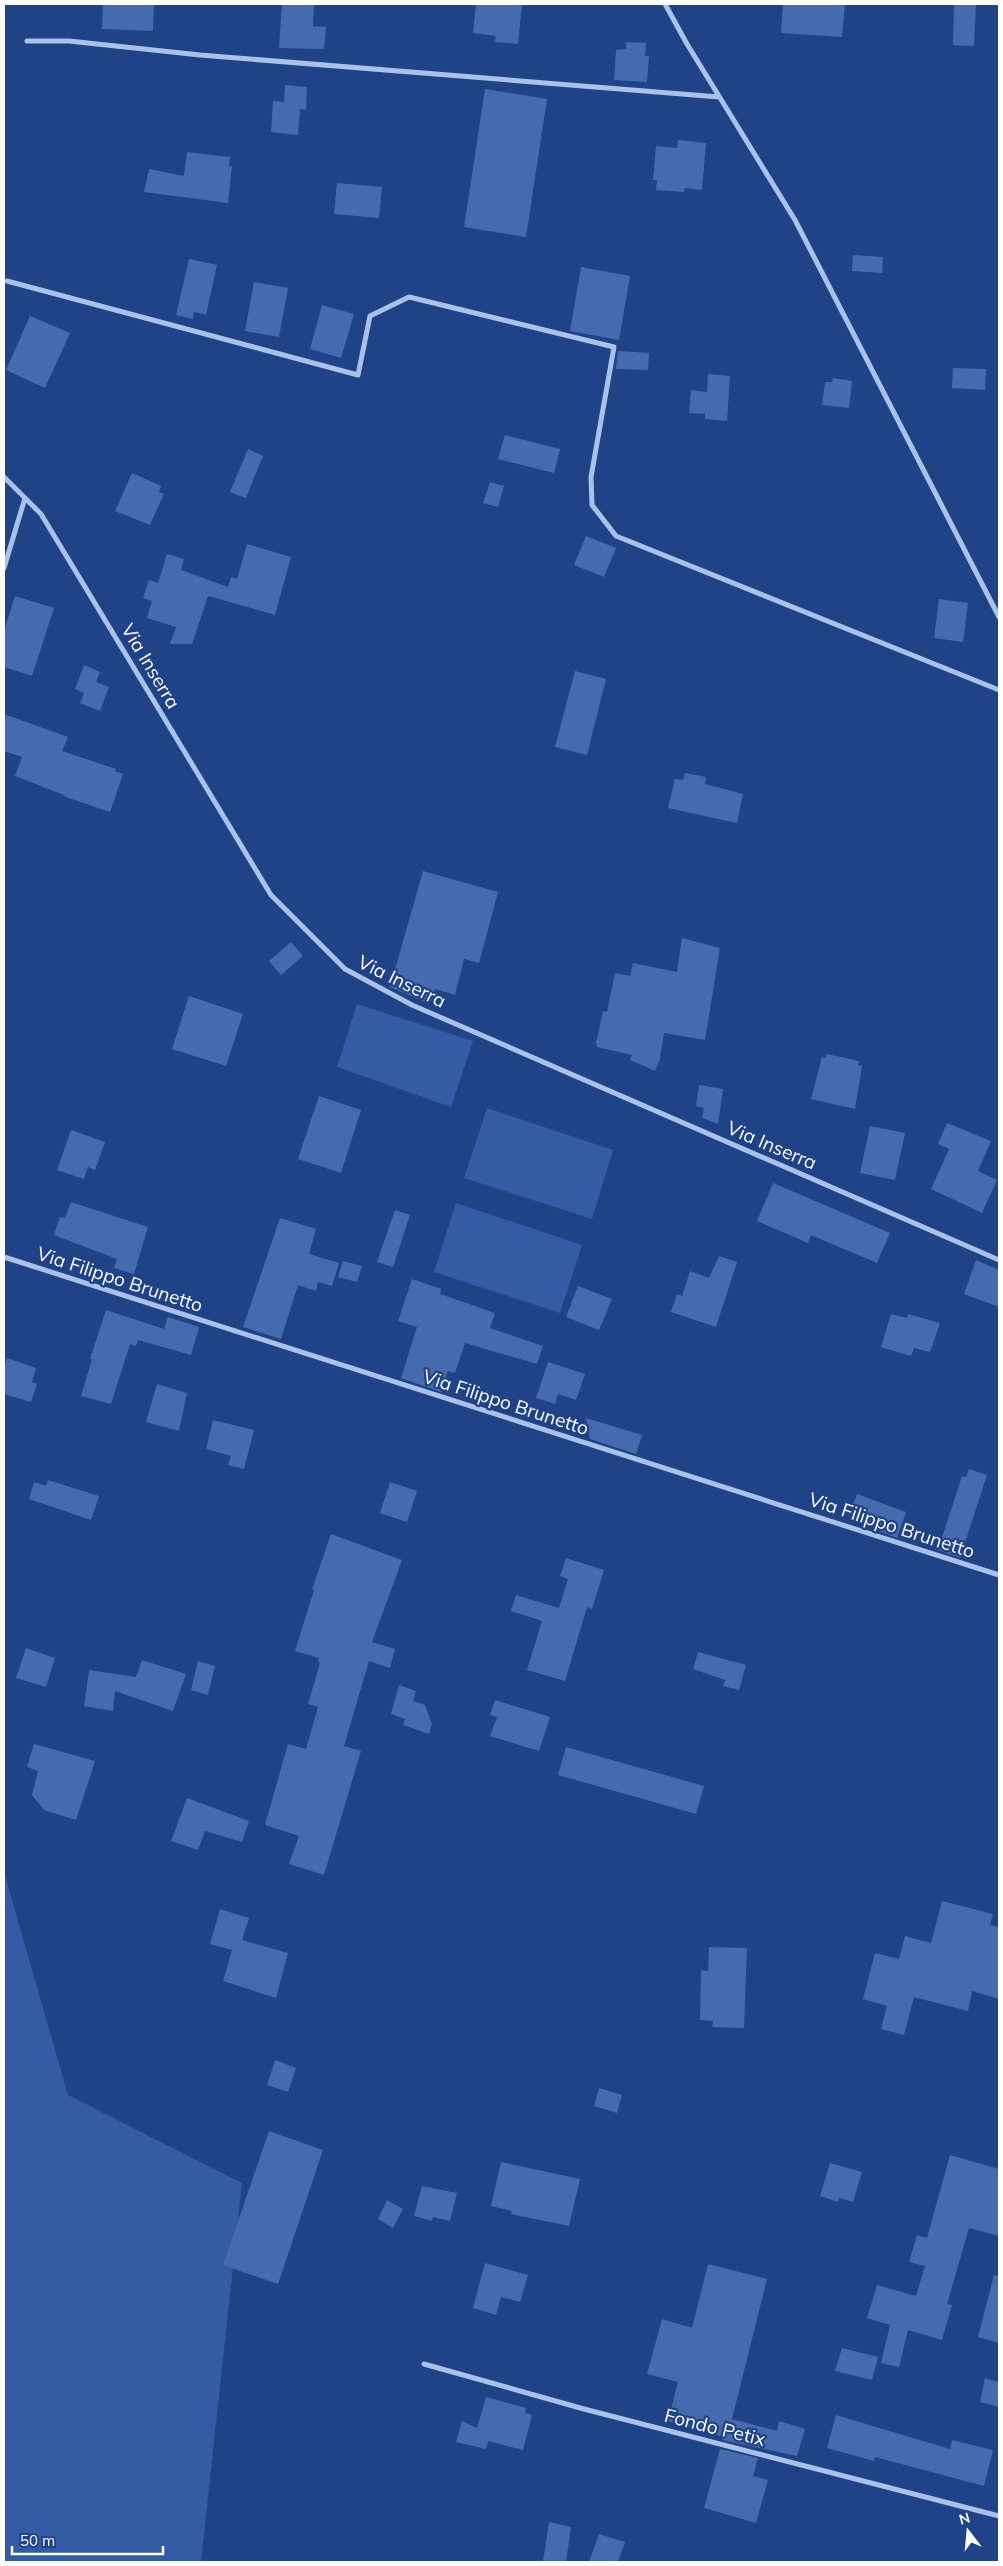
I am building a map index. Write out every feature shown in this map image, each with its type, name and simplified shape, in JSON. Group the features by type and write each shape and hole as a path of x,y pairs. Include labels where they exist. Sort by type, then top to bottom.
{"street":[{"path":"665,4 795,220 999,617"},
{"path":"27,41 69,41 200,55 719,96"},
{"path":"7,281 358,375 370,316 409,297 614,347 591,477 592,505 616,536 999,690"},
{"name":"Via Inserra","path":"4,477 42,514 272,895 345,969 412,1005 999,1260"},
{"path":"4,568 25,498"},
{"name":"Via Filippo Brunetto","path":"4,1256 999,1575"},
{"name":"Fondo Petix","path":"424,2364 584,2409 999,2516"}],"shaded area":[{"path":"357,1004 473,1041 451,1107 337,1067"},
{"path":"487,1108 613,1150 592,1219 464,1178"},
{"path":"456,1203 582,1245 560,1313 434,1272"},
{"path":"4,1872 68,2095 242,2183 201,2562 4,2562"}],"building":[{"path":"103,4 154,4 153,31 102,29"},
{"path":"282,4 314,4 313,26 326,27 324,49 279,48"},
{"path":"476,4 522,4 518,44 495,42 496,36 473,33"},
{"path":"783,4 845,4 842,37 781,33"},
{"path":"954,4 976,4 974,46 953,45"},
{"path":"626,42 646,43 645,56 649,56 647,82 614,80 616,50 626,49"},
{"path":"285,85 307,87 306,110 300,109 298,135 271,132 273,101 284,102"},
{"path":"485,89 547,99 526,237 464,227"},
{"path":"678,140 706,143 702,190 685,188 684,192 656,190 657,180 653,180 656,146 677,148"},
{"path":"187,152 230,157 229,166 232,166 228,203 144,192 149,169 184,176"},
{"path":"337,183 382,187 379,218 334,214"},
{"path":"853,255 883,257 882,273 852,271"},
{"path":"189,259 217,265 206,315 194,312 193,319 176,315"},
{"path":"581,267 630,276 619,340 570,331"},
{"path":"254,282 288,288 279,337 245,331"},
{"path":"322,305 354,314 341,358 310,349"},
{"path":"30,316 70,333 45,388 6,370"},
{"path":"618,351 649,353 648,370 616,369"},
{"path":"953,368 986,369 985,390 952,388"},
{"path":"708,374 730,376 727,421 705,419 705,414 689,413 691,390 707,392"},
{"path":"833,378 852,381 849,408 822,405 825,382 832,382"},
{"path":"505,435 560,449 554,473 498,459"},
{"path":"248,449 263,456 246,498 230,492"},
{"path":"132,473 161,486 159,492 164,494 150,525 115,511"},
{"path":"490,482 504,486 498,507 483,503"},
{"path":"586,536 616,548 604,577 574,565"},
{"path":"247,544 291,557 275,615 208,596 192,644 170,644 176,627 147,618 152,601 143,598 149,580 158,583 167,554 184,559 181,570 228,587 231,577 237,579"},
{"path":"15,596 54,608 32,676 4,667 4,631"},
{"path":"939,599 968,603 963,642 934,638"},
{"path":"84,665 100,672 96,682 109,687 100,711 80,703 84,693 75,689"},
{"path":"575,671 606,679 587,755 555,747"},
{"path":"4,714 68,737 62,751 116,769 115,771 123,774 110,812 63,796 15,776 22,757 4,751"},
{"path":"685,773 706,777 705,784 743,794 737,823 668,808 675,779 683,780"},
{"path":"423,871 498,892 479,963 464,959 455,995 435,989 432,1001 428,1000 427,1003 390,987"},
{"path":"682,938 720,948 705,1040 664,1033 660,1059 655,1071 630,1060 632,1055 597,1047 596,1043 603,1011 607,1012 615,973 630,976 633,963 677,972"},
{"path":"291,942 303,956 281,975 269,961"},
{"path":"189,996 243,1014 226,1066 172,1049"},
{"path":"827,1054 859,1061 858,1065 862,1066 855,1109 811,1099 822,1057 825,1058"},
{"path":"699,1085 723,1089 718,1124 702,1118 704,1108 696,1106"},
{"path":"319,1096 361,1110 341,1173 298,1159"},
{"path":"947,1123 991,1141 978,1171 997,1180 982,1213 931,1189 949,1149 938,1144"},
{"path":"870,1126 905,1133 895,1180 860,1173"},
{"path":"71,1130 105,1142 95,1170 88,1167 84,1179 57,1170"},
{"path":"773,1183 890,1233 877,1263 811,1235 808,1243 757,1221"},
{"path":"71,1202 148,1227 134,1274 114,1268 117,1259 54,1235 60,1217 65,1218"},
{"path":"395,1210 410,1215 393,1267 377,1262"},
{"path":"280,1218 316,1229 309,1254 339,1263 332,1286 318,1282 316,1291 298,1285 281,1339 243,1327"},
{"path":"719,1256 737,1262 716,1327 671,1312 677,1294 682,1296 690,1271 709,1278"},
{"path":"976,1260 999,1270 999,1307 964,1294"},
{"path":"343,1261 362,1266 357,1282 338,1277"},
{"path":"412,1279 441,1289 440,1294 495,1313 490,1328 543,1346 537,1364 465,1343 455,1373 448,1371 441,1392 401,1378 417,1327 398,1321"},
{"path":"578,1286 612,1299 599,1330 566,1317"},
{"path":"106,1310 164,1329 168,1317 199,1327 191,1355 138,1340 136,1346 130,1344 111,1404 81,1396 92,1359 90,1359"},
{"path":"891,1314 907,1318 908,1314 940,1323 930,1352 914,1348 911,1356 881,1347"},
{"path":"7,1358 36,1368 32,1382 37,1384 31,1402 4,1394 4,1367"},
{"path":"548,1362 585,1374 576,1400 558,1394 555,1404 536,1398"},
{"path":"157,1384 187,1393 179,1431 146,1422"},
{"path":"586,1418 642,1435 636,1454 590,1439"},
{"path":"213,1420 254,1430 244,1469 228,1465 231,1456 206,1449"},
{"path":"969,1469 987,1475 960,1558 938,1550 962,1476 966,1477"},
{"path":"48,1480 99,1496 91,1520 29,1499 34,1482 46,1486"},
{"path":"390,1482 417,1491 407,1522 380,1513"},
{"path":"857,1494 906,1512 897,1538 879,1531 881,1526 849,1515"},
{"path":"331,1534 402,1560 372,1642 395,1649 390,1668 369,1661 344,1746 361,1751 324,1875 289,1864 299,1836 265,1825 288,1744 306,1749 318,1707 308,1704 320,1663 318,1662 319,1658 295,1651 314,1590 312,1589"},
{"path":"566,1558 604,1570 592,1609 587,1607 565,1681 527,1670 542,1621 511,1611 516,1595 559,1608 568,1579 560,1576"},
{"path":"26,1648 55,1658 46,1687 16,1678"},
{"path":"698,1652 746,1665 739,1690 723,1686 725,1680 693,1669"},
{"path":"142,1660 186,1674 173,1711 115,1691 113,1711 84,1706 89,1670 136,1677"},
{"path":"198,1661 215,1666 208,1695 191,1690"},
{"path":"399,1685 416,1691 413,1701 425,1705 432,1724 429,1734 403,1725 405,1719 391,1714"},
{"path":"495,1700 550,1717 539,1751 490,1736 497,1717 490,1715"},
{"path":"34,1744 95,1761 76,1820 44,1810 32,1795 38,1771 27,1767"},
{"path":"566,1747 704,1786 696,1814 558,1775"},
{"path":"187,1798 249,1821 242,1842 205,1831 198,1850 171,1841"},
{"path":"942,1901 993,1914 990,1925 999,1927 999,1999 972,1991 968,2011 914,1997 904,2035 881,2029 887,2006 863,1999 875,1953 899,1959 905,1936 931,1943"},
{"path":"220,1909 249,1918 242,1940 288,1953 276,1998 223,1981 232,1950 210,1944"},
{"path":"709,1947 747,1948 744,2028 712,2027 713,2021 700,2020 701,1970 708,1971"},
{"path":"275,2060 296,2068 288,2092 267,2085"},
{"path":"599,2088 622,2095 617,2113 594,2106"},
{"path":"269,2131 323,2150 278,2284 223,2265"},
{"path":"950,2155 999,2169 999,2236 969,2228 947,2304 952,2305 942,2340 908,2330 899,2367 881,2363 890,2325 867,2318 877,2285 916,2296 925,2266 909,2262 917,2235 927,2238"},
{"path":"501,2162 580,2179 569,2226 511,2214 512,2211 491,2206"},
{"path":"830,2163 862,2172 853,2202 839,2198 838,2202 820,2196"},
{"path":"422,2186 457,2193 450,2221 433,2217 432,2221 414,2216"},
{"path":"387,2200 403,2209 393,2228 378,2219"},
{"path":"485,2263 528,2275 520,2302 501,2297 496,2315 473,2308"},
{"path":"708,2264 767,2279 732,2419 777,2431 779,2421 805,2429 797,2456 722,2440 723,2437 668,2421 678,2382 647,2374 662,2319 692,2328"},
{"path":"994,2275 999,2276 999,2343 978,2337"},
{"path":"842,2348 878,2357 872,2380 835,2371"},
{"path":"985,2378 999,2382 999,2407 980,2402"},
{"path":"486,2397 526,2408 525,2413 532,2415 523,2450 488,2441 486,2449 456,2442 462,2421 477,2428"},
{"path":"836,2415 950,2449 952,2440 993,2450 984,2486 875,2457 874,2461 827,2448"},
{"path":"720,2449 758,2458 753,2476 768,2480 756,2523 704,2508"},
{"path":"549,2522 571,2527 566,2562 543,2562"},
{"path":"599,2534 625,2542 618,2562 589,2562"}]}
